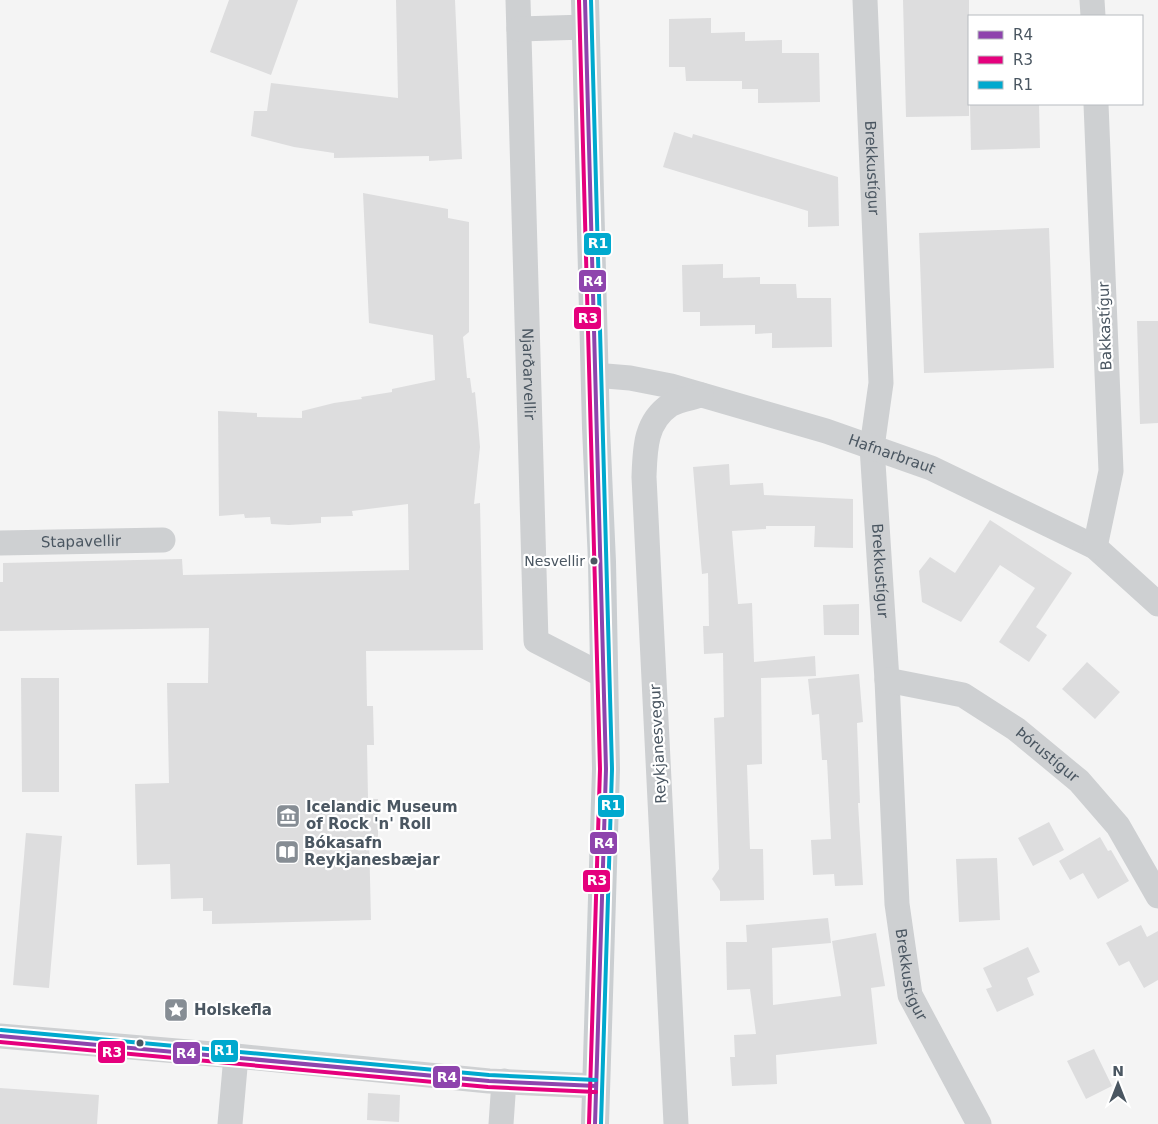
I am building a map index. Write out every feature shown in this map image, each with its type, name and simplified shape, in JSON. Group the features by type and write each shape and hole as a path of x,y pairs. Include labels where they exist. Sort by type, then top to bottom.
{"main road":[{"path":"585,0 606,769 595,1124"}],"street":[{"name":"Njarðarvellir","path":"518,0 536,641 604,676"},
{"name":"Brekkustígur","path":"865,0 881,384 872,447 887,680 897,904 910,995 979,1124"},
{"path":"1092,0 1093,15"},
{"path":"518,30 586,27"},
{"name":"Bakkastígur","path":"1095,546 1111,471 1096,105"},
{"name":"Hafnarbraut","path":"594,375 630,378 671,386 826,431 931,468 1095,546 1158,604"},
{"name":"Reykjanesvegur","path":"676,1124 644,477 646,438 656,419 671,404 701,395"},
{"name":"Stapavellir","path":"0,543 163,540"},
{"name":"Þórustígur","path":"887,680 963,696 1016,729 1079,781 1118,826 1158,896"},
{"path":"0,1036 236,1056 489,1081 596,1086"},
{"path":"230,1124 236,1056"},
{"path":"501,1124 504,1081"}],"building":[{"path":"229,0 298,0 271,75 210,52"},
{"path":"396,0 455,0 462,159 429,161 429,156 334,158 334,153 294,147 251,136 254,111 267,111 271,83 398,98"},
{"path":"903,0 969,0 969,116 906,117"},
{"path":"711,18 711,33 745,32 745,41 782,40 782,53 819,53 820,102 758,103 758,89 742,89 742,81 686,81 685,67 669,67 669,19"},
{"path":"970,105 1039,105 1040,148 971,150"},
{"path":"674,132 692,138 693,134 838,177 839,226 808,227 808,211 663,167"},
{"path":"363,193 448,209 448,218 469,222 469,332 463,337 467,378 470,378 472,393 475,392 480,447 474,504 480,503 483,650 366,651 367,706 373,706 374,745 367,745 368,799 378,799 378,837 369,837 371,920 212,924 212,911 203,911 203,898 171,899 170,864 137,865 135,784 169,783 167,683 208,683 209,628 0,631 0,582 3,582 3,563 182,559 183,575 409,570 408,504 352,511 353,516 321,517 321,523 271,524 270,517 245,518 244,514 219,516 218,411 257,413 257,417 302,418 302,411 334,403 362,399 361,397 392,392 392,389 435,380 433,335 369,323"},
{"path":"1049,228 1054,368 924,373 919,233"},
{"path":"723,264 723,278 760,277 760,284 796,284 797,298 831,298 832,347 772,348 772,333 755,334 755,325 700,326 700,312 683,312 682,265"},
{"path":"1137,321 1158,321 1158,423 1140,424"},
{"path":"729,464 730,485 763,483 764,495 853,499 853,548 814,547 815,526 766,526 766,529 732,531 738,604 752,603 754,662 815,656 816,676 761,678 762,764 747,765 750,849 763,849 764,900 720,901 720,891 712,879 719,869 714,718 724,717 723,653 704,654 703,626 709,626 708,573 702,574 693,467"},
{"path":"990,520 1072,573 1036,627 1047,635 1029,662 999,642 1035,588 1000,565 961,622 922,602 919,571 930,557 955,573"},
{"path":"859,604 859,635 824,635 823,605"},
{"path":"1087,662 1120,692 1095,719 1062,689"},
{"path":"859,674 863,722 857,723 860,803 858,803 863,885 835,886 834,874 813,875 811,840 831,839 827,760 822,760 819,714 812,715 808,679"},
{"path":"21,678 59,678 59,792 22,792"},
{"path":"1049,822 1064,850 1033,866 1018,838"},
{"path":"26,833 62,836 49,988 13,985"},
{"path":"1100,837 1108,851 1111,850 1129,881 1098,899 1083,873 1070,880 1059,861"},
{"path":"997,858 1000,920 959,922 956,859"},
{"path":"828,918 831,943 772,948 773,1005 841,996 832,941 876,933 885,986 871,988 877,1044 776,1055 777,1084 732,1086 730,1057 735,1057 734,1035 756,1034 750,989 727,990 726,942 747,942 746,925"},
{"path":"1141,925 1147,937 1158,931 1158,980 1144,988 1129,961 1119,966 1106,943"},
{"path":"1028,947 1040,972 1027,978 1034,995 997,1012 986,989 992,987 983,968"},
{"path":"1094,1049 1112,1086 1086,1099 1067,1061"},
{"path":"0,1088 99,1095 97,1124 0,1124"},
{"path":"368,1093 400,1095 399,1122 367,1120"}],"transit line":[{"name":"R3","path":"579,0 600,769 589,1124"},
{"name":"R4","path":"585,0 606,769 595,1124"},
{"name":"R1","path":"591,0 612,769 601,1124"},
{"name":"R1","path":"1,1030 489,1075 596,1080"},
{"name":"R4","path":"0,1036 489,1081 596,1086"},
{"name":"R3","path":"0,1042 488,1087 596,1092"}],"place":[{"name":"Nesvellir","path":"594,561"},
{"name":"Icelandic Museum of Rock 'n' Roll","path":"288,816"},
{"name":"Bókasafn Reykjanesbæjar","path":"287,852"},
{"name":"Holskefla","path":"176,1010"}]}
